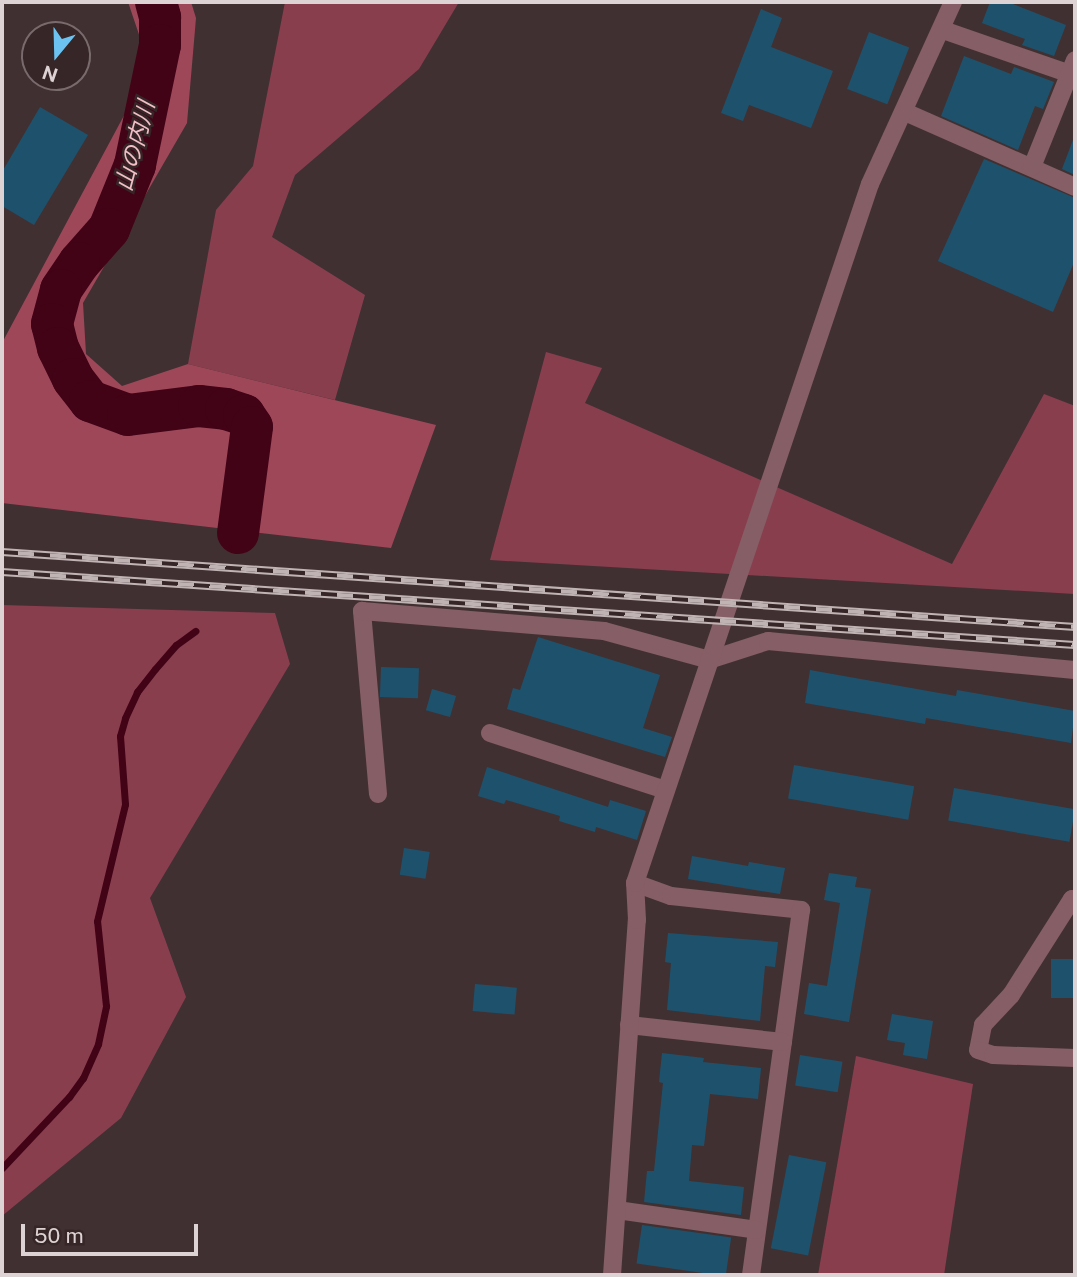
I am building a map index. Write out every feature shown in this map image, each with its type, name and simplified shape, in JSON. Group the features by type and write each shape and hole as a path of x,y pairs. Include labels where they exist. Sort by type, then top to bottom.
{"street":[{"path":"612,1275 637,920 635,883 870,184 943,30 953,2"},
{"path":"943,30 1072,67 1032,167"},
{"path":"905,112 1075,187"},
{"path":"377,794 362,611 604,631 709,660 768,641 1075,670"},
{"path":"490,733 666,790"},
{"path":"635,883 671,895 801,911 751,1275"},
{"path":"1075,899 1072,899 1011,995 984,1024 978,1050 993,1055 1075,1058"},
{"path":"629,1025 783,1042"},
{"path":"617,1210 757,1230"}],"shaded area":[{"path":"128,2 191,2 196,18 187,123 83,303 86,354 122,386 188,364 436,425 391,548 2,503 2,343 150,67"},
{"path":"285,2 459,2 419,69 295,175 272,237 365,295 335,400 188,364 216,210 253,166"},
{"path":"546,352 602,368 585,403 952,564 1044,394 1075,406 1075,594 490,560"},
{"path":"2,605 275,613 290,664 150,898 186,997 121,1118 2,1216"},
{"path":"856,1056 973,1084 944,1275 818,1275"}],"building":[{"path":"990,2 1008,2 1066,25 1054,56 1022,45 1025,39 982,23"},
{"path":"761,9 782,18 771,47 833,71 811,128 749,105 743,121 721,113"},
{"path":"869,32 909,47 887,104 847,89"},
{"path":"964,56 1011,74 1014,67 1054,82 1043,109 1035,106 1018,150 941,116"},
{"path":"40,107 88,135 34,225 2,206 2,172"},
{"path":"1073,140 1075,141 1075,175 1062,169"},
{"path":"984,159 1075,198 1075,260 1053,312 938,261"},
{"path":"538,637 660,675 643,728 672,737 665,757 507,709 513,688 520,690"},
{"path":"381,667 419,668 418,698 380,697"},
{"path":"810,670 956,696 957,690 1075,711 1071,743 926,718 925,724 805,703"},
{"path":"432,689 456,696 450,717 426,710"},
{"path":"794,765 914,786 908,820 788,798"},
{"path":"487,767 608,807 610,800 646,811 637,840 596,827 595,832 559,821 560,816 506,800 504,804 478,796"},
{"path":"954,788 1075,809 1069,842 948,820"},
{"path":"404,848 430,852 425,879 400,875"},
{"path":"692,856 748,866 749,862 785,868 780,894 688,879"},
{"path":"829,873 857,877 855,887 871,889 849,1022 804,1014 809,983 827,986 840,903 824,900"},
{"path":"668,933 778,942 775,967 765,966 760,1021 667,1010 671,963 665,962"},
{"path":"1051,959 1075,959 1075,998 1051,998"},
{"path":"475,984 517,988 514,1015 473,1011"},
{"path":"892,1014 933,1021 927,1059 903,1055 905,1043 887,1040"},
{"path":"662,1053 704,1058 703,1062 761,1068 758,1099 710,1094 704,1146 692,1145 689,1181 744,1187 741,1215 644,1202 647,1171 654,1171 663,1083 659,1082"},
{"path":"800,1055 842,1062 838,1092 795,1086"},
{"path":"789,1155 826,1162 808,1256 771,1248"},
{"path":"642,1225 731,1238 726,1275 637,1264"}],"waterway":[{"name":"山の内川","path":"156,2 160,17 160,45 135,165 109,229 79,263 61,290 52,324 58,348 73,379 90,401 128,415 199,406 226,409 244,415 252,427 238,533"},
{"path":"2,1168 69,1097 83,1078 98,1044 106,1006 97,921 125,804 120,736 137,692 176,645 195,631"}],"railway":[{"path":"2,552 1075,627"},
{"path":"2,572 1075,645"}]}
